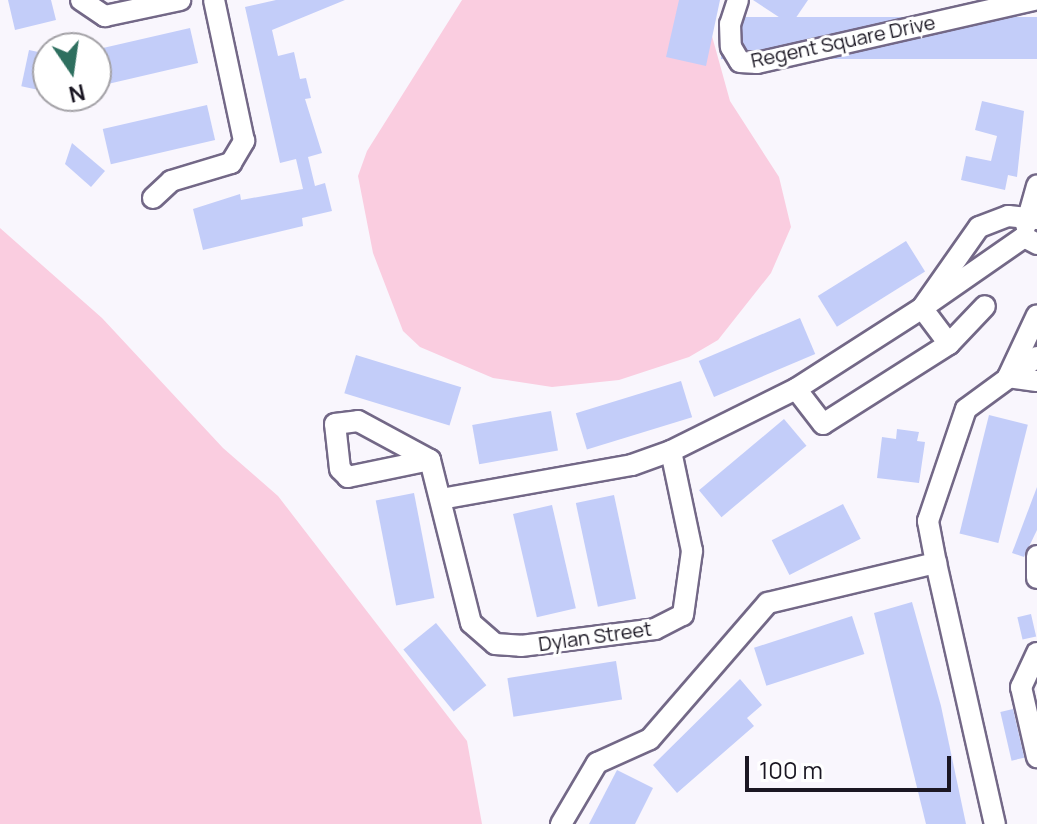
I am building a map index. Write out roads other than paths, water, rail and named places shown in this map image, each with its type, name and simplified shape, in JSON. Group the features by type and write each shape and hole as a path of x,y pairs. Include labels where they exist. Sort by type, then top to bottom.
{"street":[{"path":"81,0 95,13 111,16 180,0"},
{"path":"153,198 171,181 231,163 244,141 214,0"},
{"name":"Regent Square Drive","path":"738,0 730,24 731,47 740,62 757,63 1035,0"},
{"path":"441,499 632,465 671,451 796,389 1030,240 1037,186"},
{"path":"922,308 979,227 1033,217"},
{"path":"796,389 823,424 949,344 985,306"},
{"path":"922,308 949,344"},
{"path":"1008,377 1037,315"},
{"path":"995,824 928,521 966,409 1037,357"},
{"path":"1008,377 1037,381"},
{"name":"Dylan Street","path":"430,460 466,611 495,644 655,629 683,615 692,569 671,451"},
{"path":"1037,556 1037,578"},
{"path":"561,824 597,763 650,739 768,603 936,563"},
{"path":"1037,653 1021,687 1037,757"}]}
